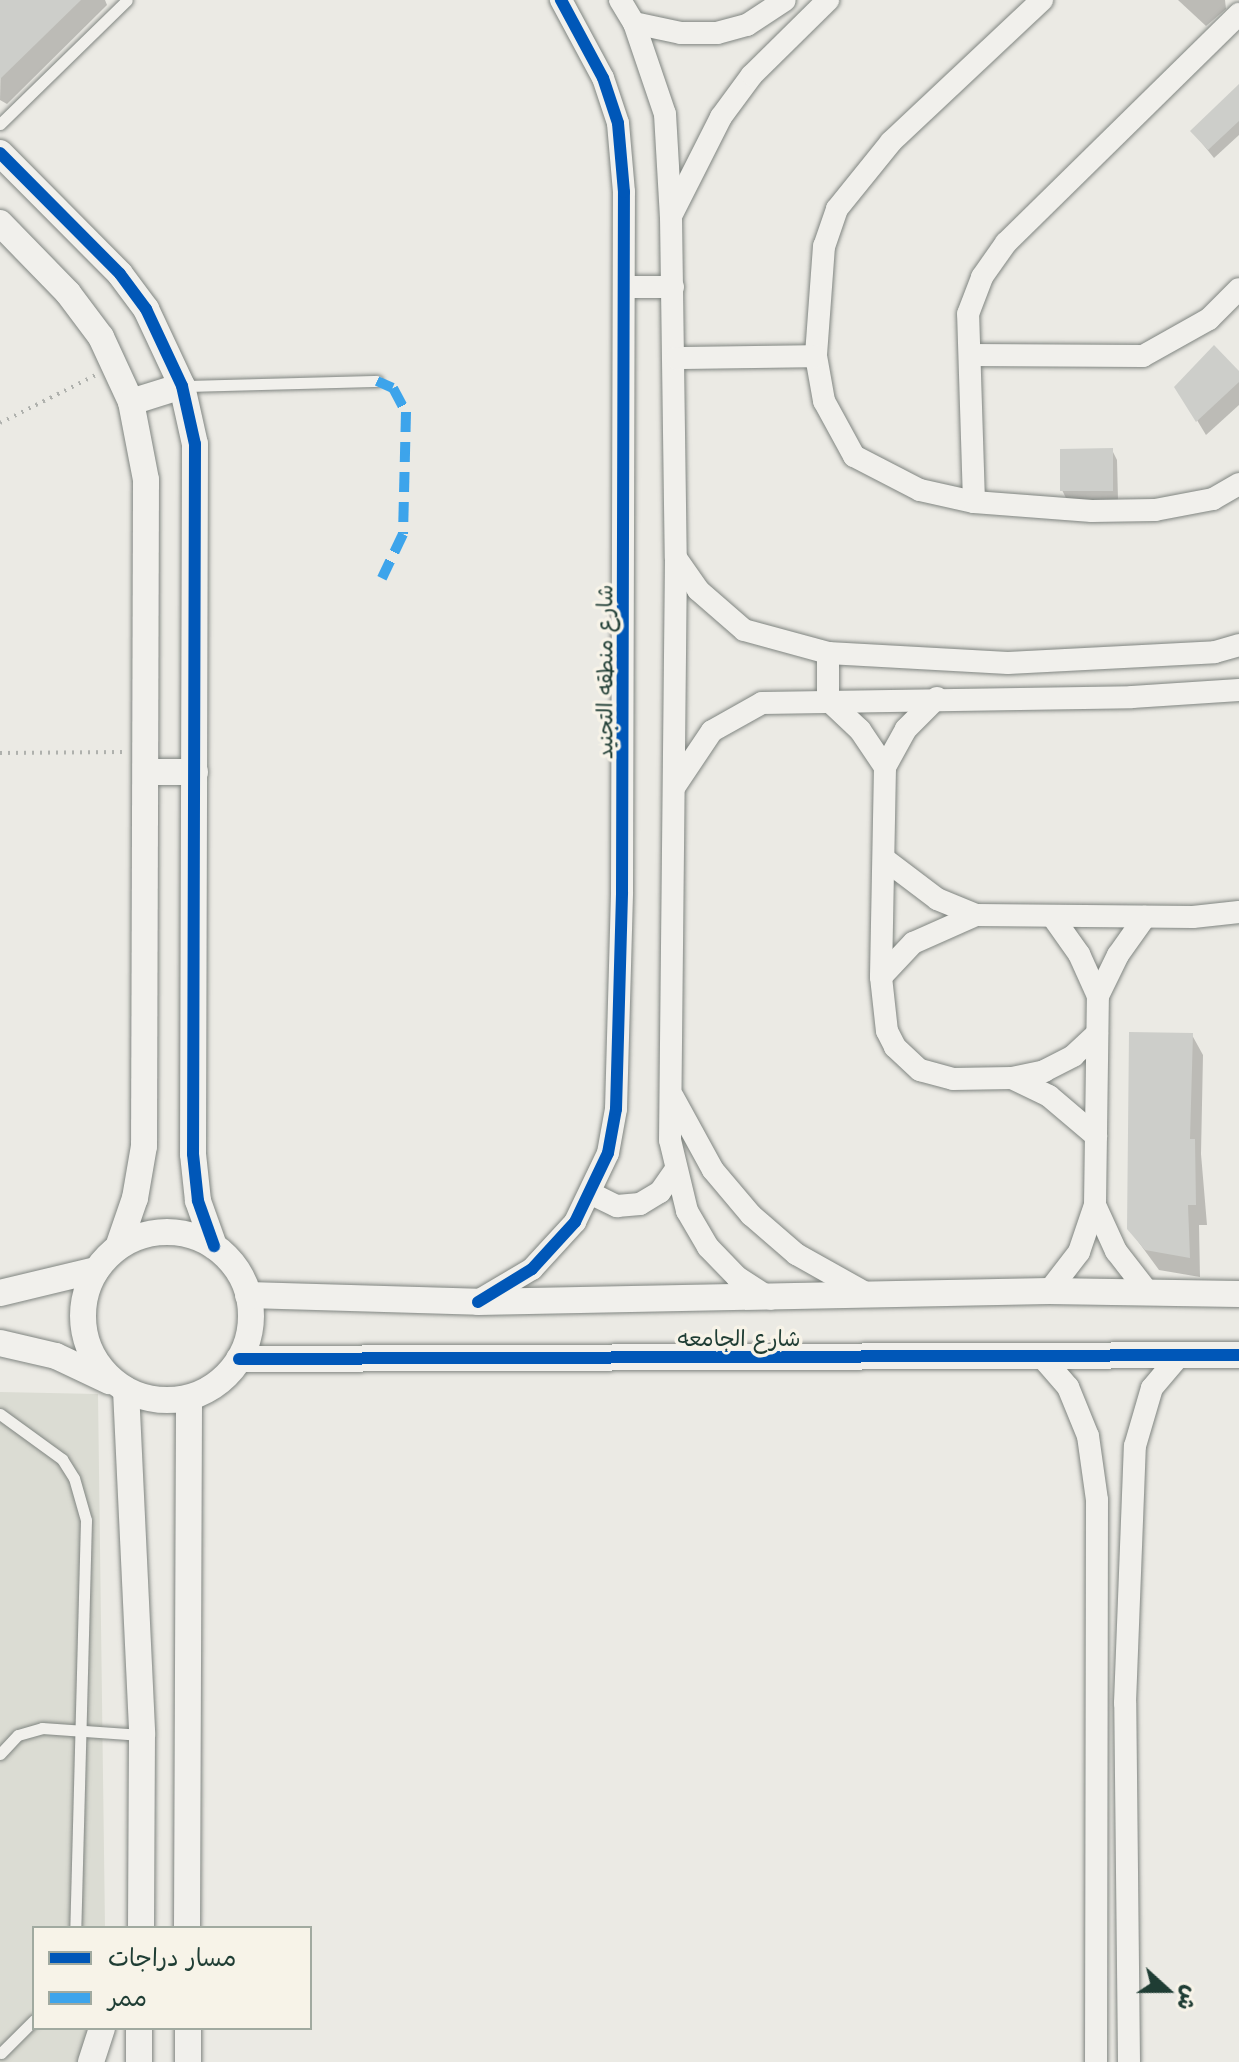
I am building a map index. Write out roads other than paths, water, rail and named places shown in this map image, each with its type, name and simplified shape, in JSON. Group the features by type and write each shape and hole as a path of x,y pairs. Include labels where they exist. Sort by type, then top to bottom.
{"street":[{"name":"شارع منطقه التجنيد","path":"478,1302 532,1269 575,1222 592,1194 608,1153 616,1109 627,287 618,123 603,78 561,0"},
{"path":"620,0 634,23 665,114 671,217 676,358 670,1091 674,1172 687,1211 708,1247 737,1277 772,1299"},
{"path":"634,23 681,33 717,33 747,25 785,0"},
{"path":"671,217 721,117 804,8 828,0"},
{"path":"1042,0 891,142 837,209 824,246 816,356 824,401 854,456 920,490 974,502 1092,511 1155,510 1213,499 1239,484"},
{"path":"974,502 968,314 982,277 1006,243 1239,14"},
{"path":"1,155 120,274 167,346 182,386 195,444 193,1154 198,1201 214,1246"},
{"path":"0,223 83,310 116,366 131,402 146,480 144,1146 135,1198 118,1247"},
{"path":"627,287 673,287"},
{"path":"970,355 1143,356 1209,319 1239,289"},
{"path":"676,358 816,356"},
{"path":"131,402 182,386"},
{"path":"676,558 698,590 744,630 828,653 891,660 1046,661 1215,652 1239,645"},
{"path":"828,653 828,700 860,730 885,767"},
{"path":"1045,698 1046,661"},
{"path":"672,790 693,753 735,715 762,703 1045,698 1239,690"},
{"path":"937,698 906,729 885,767 887,861 881,977 887,1031 906,1060 937,1076 1012,1078 1059,1064 1097,1034"},
{"path":"146,761 195,772"},
{"path":"887,861 928,893 976,915 1145,917 1239,912"},
{"path":"881,977 913,943 976,915"},
{"path":"1052,916 1079,954 1098,996"},
{"path":"1049,1291 1079,1252 1095,1205 1098,996 1118,955 1145,917"},
{"path":"1012,1078 1049,1096 1096,1136"},
{"path":"670,1091 705,1157 751,1215 796,1254 874,1297"},
{"path":"592,1194 617,1206 640,1204 660,1192 674,1172"},
{"path":"1095,1205 1116,1251 1147,1291"},
{"path":"0,1343 56,1356 121,1387 157,1400 189,1398 217,1383 239,1359 250,1328 248,1295 235,1267 214,1246 176,1232 155,1232 118,1247 96,1270 85,1300 84,1331 90,1352 121,1387 142,1735 141,1926"},
{"path":"0,1293 96,1270"},
{"name":"شارع الجامعه","path":"248,1295 478,1302 772,1299 1049,1291 1239,1294"},
{"path":"1129,2062 1125,1703 1135,1446 1152,1388 1180,1355"},
{"name":"شارع الجامعه","path":"239,1359 1239,1355"},
{"path":"1041,1356 1068,1387 1088,1436 1097,1500 1096,2062"},
{"path":"187,1926 189,1398"},
{"path":"91,2062 101,2030"},
{"path":"139,2030 139,2062"},
{"path":"188,2030 188,2062"}],"lane":[{"path":"0,124 127,0"},
{"path":"182,386 377,381"},
{"path":"0,1414 54,1451 82,1498 87,1542 75,1926"},
{"path":"0,1754 18,1735 42,1728 83,1734 142,1735"},
{"path":"3,2056 32,2022"}]}
